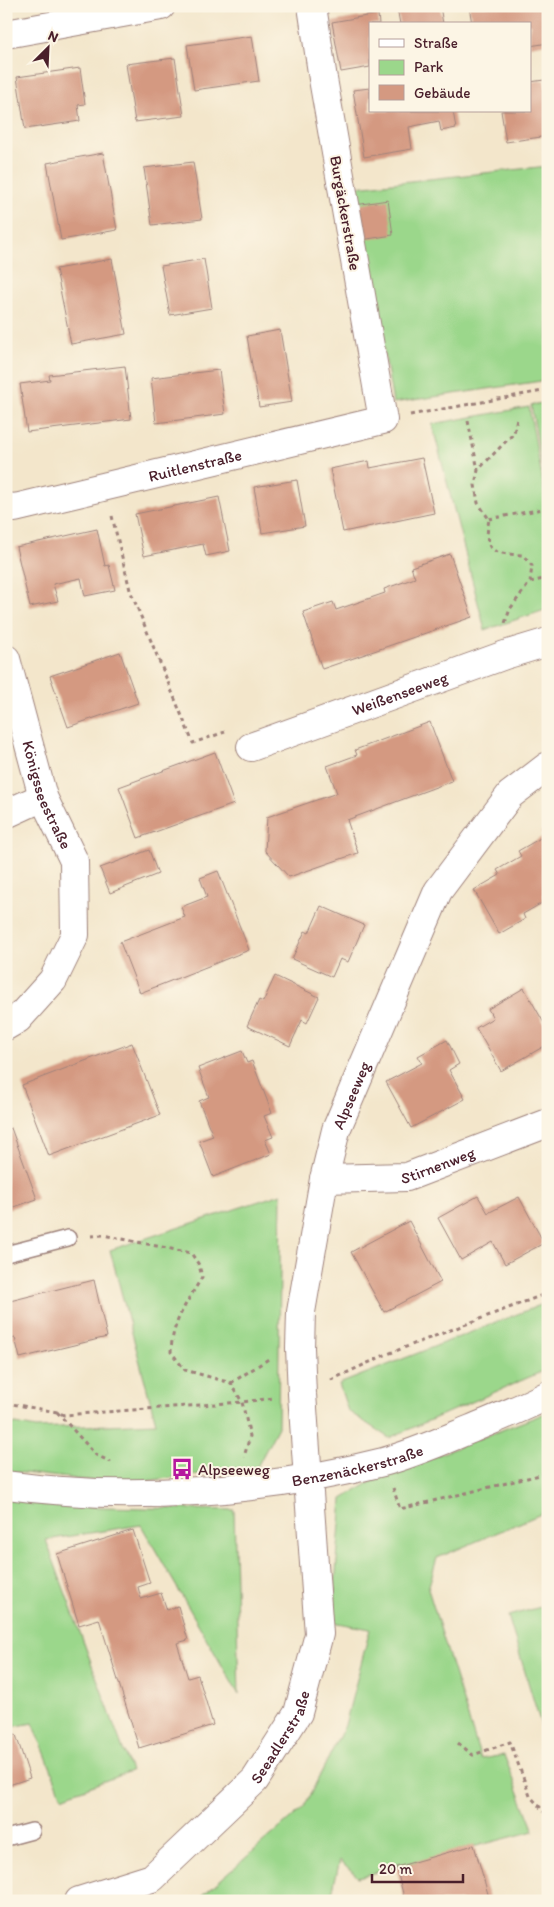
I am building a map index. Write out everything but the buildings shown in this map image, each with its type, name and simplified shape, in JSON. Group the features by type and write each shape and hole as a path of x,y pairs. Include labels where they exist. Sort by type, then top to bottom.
{"street":[{"path":"6,34 161,6"},
{"name":"Burgäckerstraße","path":"312,6 324,89 382,420"},
{"name":"Ruitlenstraße","path":"6,507 15,508 382,420"},
{"name":"Weißenseeweg","path":"251,747 505,655 548,642"},
{"name":"Königsseestraße","path":"6,659 43,797 74,861 75,935 53,980 18,1019 6,1026"},
{"name":"Alpseeweg","path":"308,1477 300,1348 301,1312 324,1179 336,1130 438,891 510,795 548,766"},
{"path":"6,814 43,797"},
{"name":"Stirnenweg","path":"324,1179 406,1178 548,1123"},
{"name":"Benzenäckerstraße","path":"6,1485 117,1493 181,1492 245,1487 308,1477 383,1462 433,1445 548,1395"},
{"name":"Seeadlerstraße","path":"79,1901 152,1878 255,1780 298,1713 319,1634 308,1477"}],"lane":[{"path":"6,1254 68,1238"},
{"path":"6,1838 32,1831"}],"path":[{"path":"382,420 548,390"},
{"path":"478,470 514,433 517,418"},
{"path":"468,421 478,470 475,485 478,504 489,519 486,534 490,548 496,554 524,555 532,566 530,582 510,609 503,629 505,655"},
{"path":"105,486 130,590 192,743"},
{"path":"489,519 548,508"},
{"path":"530,582 548,578"},
{"path":"68,1238 104,1235 191,1253 199,1265 202,1277 172,1334 171,1352 185,1370 231,1383 242,1402 250,1436 242,1465"},
{"path":"6,1403 57,1412 64,1415 242,1402 302,1394 385,1355 548,1293"},
{"path":"231,1383 274,1355 300,1348"},
{"path":"57,1412 96,1455 119,1465"},
{"path":"383,1462 400,1510 548,1473"},
{"path":"458,1743 473,1755 510,1742 530,1796 548,1816"}],"green space":[{"path":"548,166 548,380 393,403 356,187"},
{"path":"548,402 548,498 531,405"},
{"path":"529,407 548,510 548,609 485,630 432,424"},
{"path":"281,1194 278,1427 257,1467 122,1484 6,1471 6,1422 36,1428 156,1423 110,1250"},
{"path":"548,1302 548,1369 389,1438 348,1411 339,1384"},
{"path":"548,1412 548,1511 437,1558 428,1589 481,1759 504,1755 534,1831 358,1877 340,1860 330,1901 196,1901 304,1807 345,1725 370,1629 332,1622 342,1499 376,1479"},
{"path":"6,1498 60,1506 234,1510 239,1695 141,1525 46,1540 131,1771 62,1797 33,1723 6,1728"},
{"path":"548,1605 548,1748 508,1616"}],"place":[{"name":"Alpseeweg","path":"182,1469"}]}
